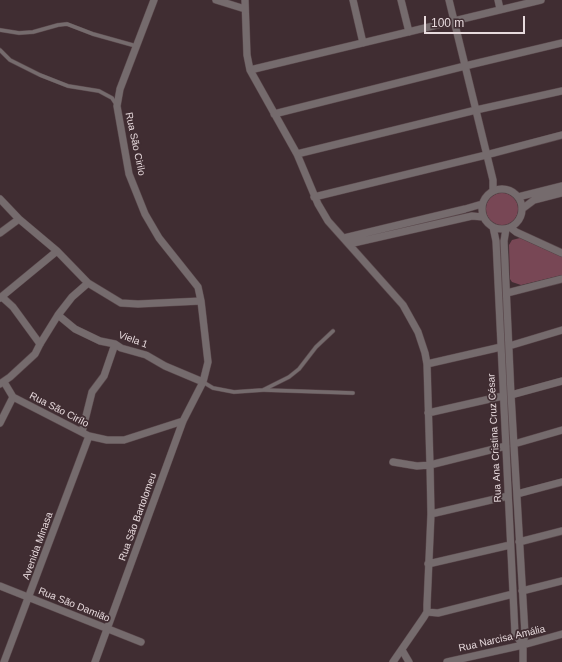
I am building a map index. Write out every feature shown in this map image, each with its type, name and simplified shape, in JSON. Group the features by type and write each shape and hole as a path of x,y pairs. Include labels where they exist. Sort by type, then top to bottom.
{"street":[{"name":"Rua São Cirilo","path":"154,0 120,89 117,106 129,174 145,214 159,238 198,287 202,302 208,362 203,382"},
{"path":"216,0 245,9"},
{"path":"244,0 246,55 250,70 297,154 314,197 328,221 397,297 409,313 422,343 427,364 430,465 427,612 393,662"},
{"path":"353,0 363,43"},
{"path":"401,0 409,32"},
{"path":"449,0 494,190"},
{"path":"498,0 500,10"},
{"path":"250,70 541,0"},
{"path":"274,114 562,43"},
{"path":"297,154 476,110 562,91"},
{"path":"314,197 562,135"},
{"path":"518,197 562,186"},
{"path":"507,189 515,193 518,197 521,200 522,209 520,218 508,228 502,229 493,227 483,217 482,204 486,196 494,190 507,189"},
{"path":"522,209 534,200 562,193"},
{"path":"0,200 19,219 57,251 88,283 121,303 138,304 202,302"},
{"path":"344,238 466,210 482,204"},
{"path":"349,244 472,216 483,217"},
{"path":"0,233 19,219"},
{"name":"Rua Ana Cristina Cruz César","path":"493,227 496,241 501,347 514,444 525,634 523,645 523,662"},
{"path":"508,228 562,253"},
{"name":"Rua Ana Cristina Cruz César","path":"508,228 504,241 509,346 506,446 515,634 523,645"},
{"path":"40,344 13,307 1,297 57,251"},
{"path":"507,293 562,279"},
{"path":"2,383 32,357 58,315 72,297 88,283"},
{"name":"Viela 1","path":"58,315 76,329 100,341 115,344 121,348 146,355 165,366 203,382"},
{"path":"509,346 562,330"},
{"path":"82,432 92,392 104,376 115,344"},
{"path":"427,364 501,347"},
{"path":"428,414 562,381"},
{"name":"Rua São Bartolomeu","path":"95,662 183,421 203,382"},
{"name":"Rua São Cirílo","path":"2,383 13,397 89,436 107,440 124,440 183,421"},
{"path":"0,422 13,397"},
{"path":"514,444 562,430"},
{"name":"Avenida Minasa","path":"4,662 89,436"},
{"path":"393,462 417,466 430,465 506,446"},
{"path":"517,494 562,482"},
{"path":"430,514 508,496"},
{"path":"519,542 562,531"},
{"path":"428,564 510,545"},
{"path":"522,591 562,581"},
{"name":"Rua São Damião","path":"0,586 141,642"},
{"path":"427,612 438,614 513,594"},
{"name":"Rua Narcisa Amália","path":"447,662 523,645 562,634"},
{"path":"402,650 409,662"}],"lane":[{"path":"0,30 19,33 33,32 67,24 93,34 136,46"},
{"path":"0,50 10,60 40,75 68,86 98,91 112,98 117,106"},
{"path":"263,390 289,377 300,369 316,347 333,331"},
{"path":"203,382 213,388 234,392 263,390 353,393"}],"shaded area":[{"path":"502,193 508,194 515,200 518,209 517,215 511,222 502,225 496,224 489,218 486,209 487,203 493,196"},
{"path":"520,238 562,257 562,275 521,285 512,282 510,279 509,245 512,240"}]}
